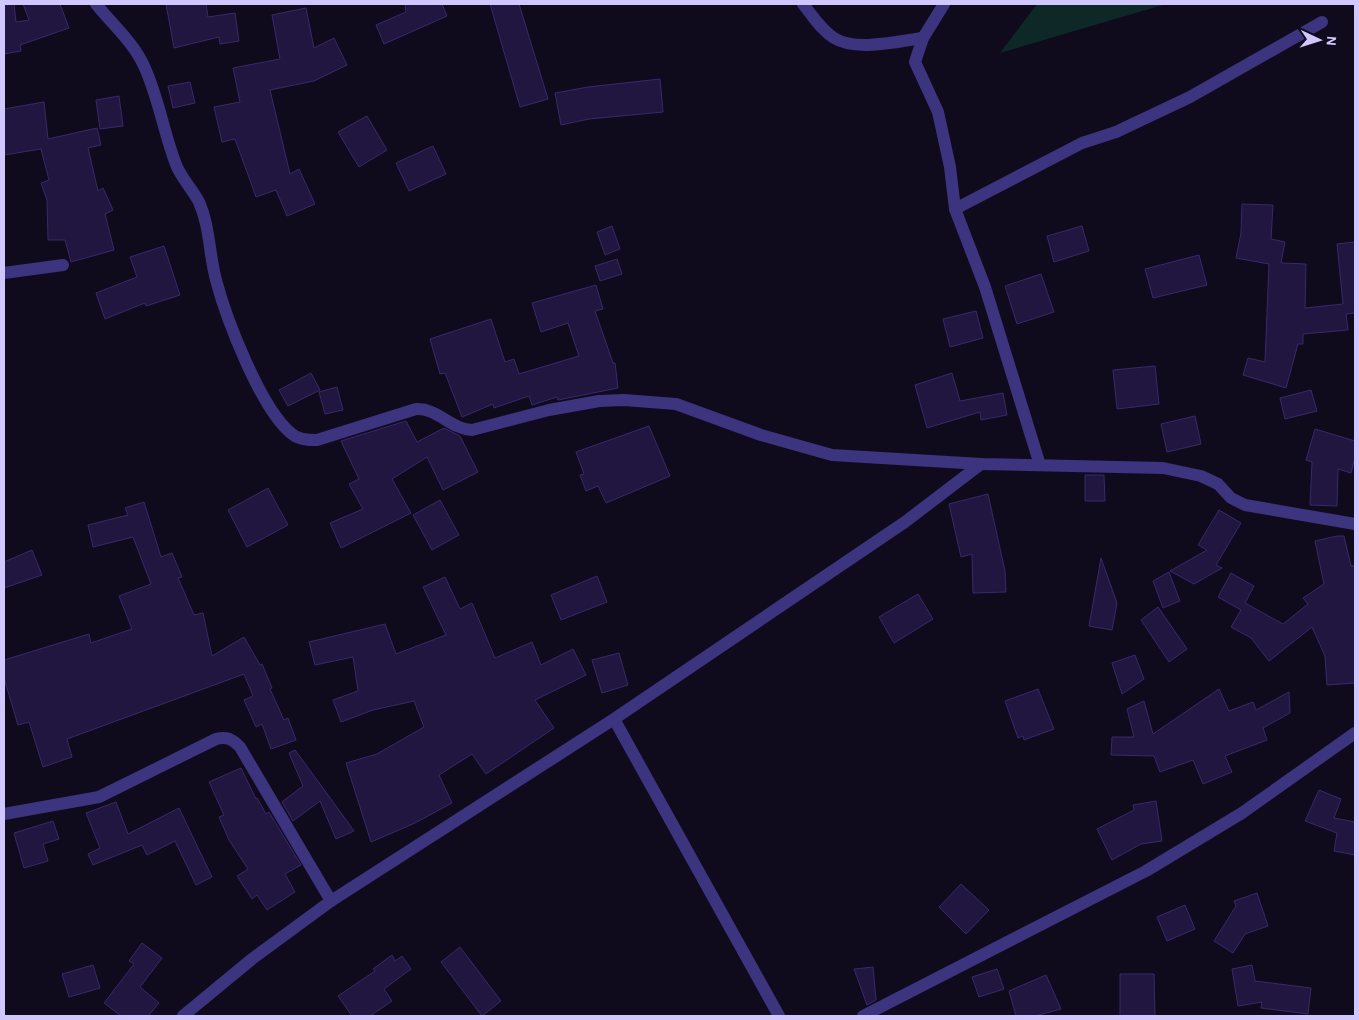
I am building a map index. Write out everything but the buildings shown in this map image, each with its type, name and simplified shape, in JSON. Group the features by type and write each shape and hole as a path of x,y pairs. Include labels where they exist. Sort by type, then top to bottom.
{"street":[{"path":"96,4 116,29 134,47 145,67 178,169 199,202 208,232 215,278 228,320 264,396 274,415 293,435 304,440 317,440 416,408 426,408 462,430 472,430 549,410 599,402 624,400 676,404 762,435 832,455 981,464 1163,468 1201,476 1218,484 1231,498 1245,505 1355,524"},
{"path":"803,4 824,30 836,40 856,44 881,44 923,38"},
{"path":"944,4 923,38 915,62 938,112 950,167 955,209 985,287 1040,465"},
{"path":"955,209 1082,143 1116,132 1190,97 1322,22"},
{"path":"4,273 63,265"},
{"path":"184,1016 252,959 331,902 614,719 906,522 981,464"},
{"path":"614,719 779,1016"},
{"path":"863,1016 1146,871 1242,814 1355,733"},
{"path":"4,814 98,796 216,739 223,737 232,739 240,747 331,902"}],"green space":[{"path":"1037,4 1166,4 1000,53"}]}
